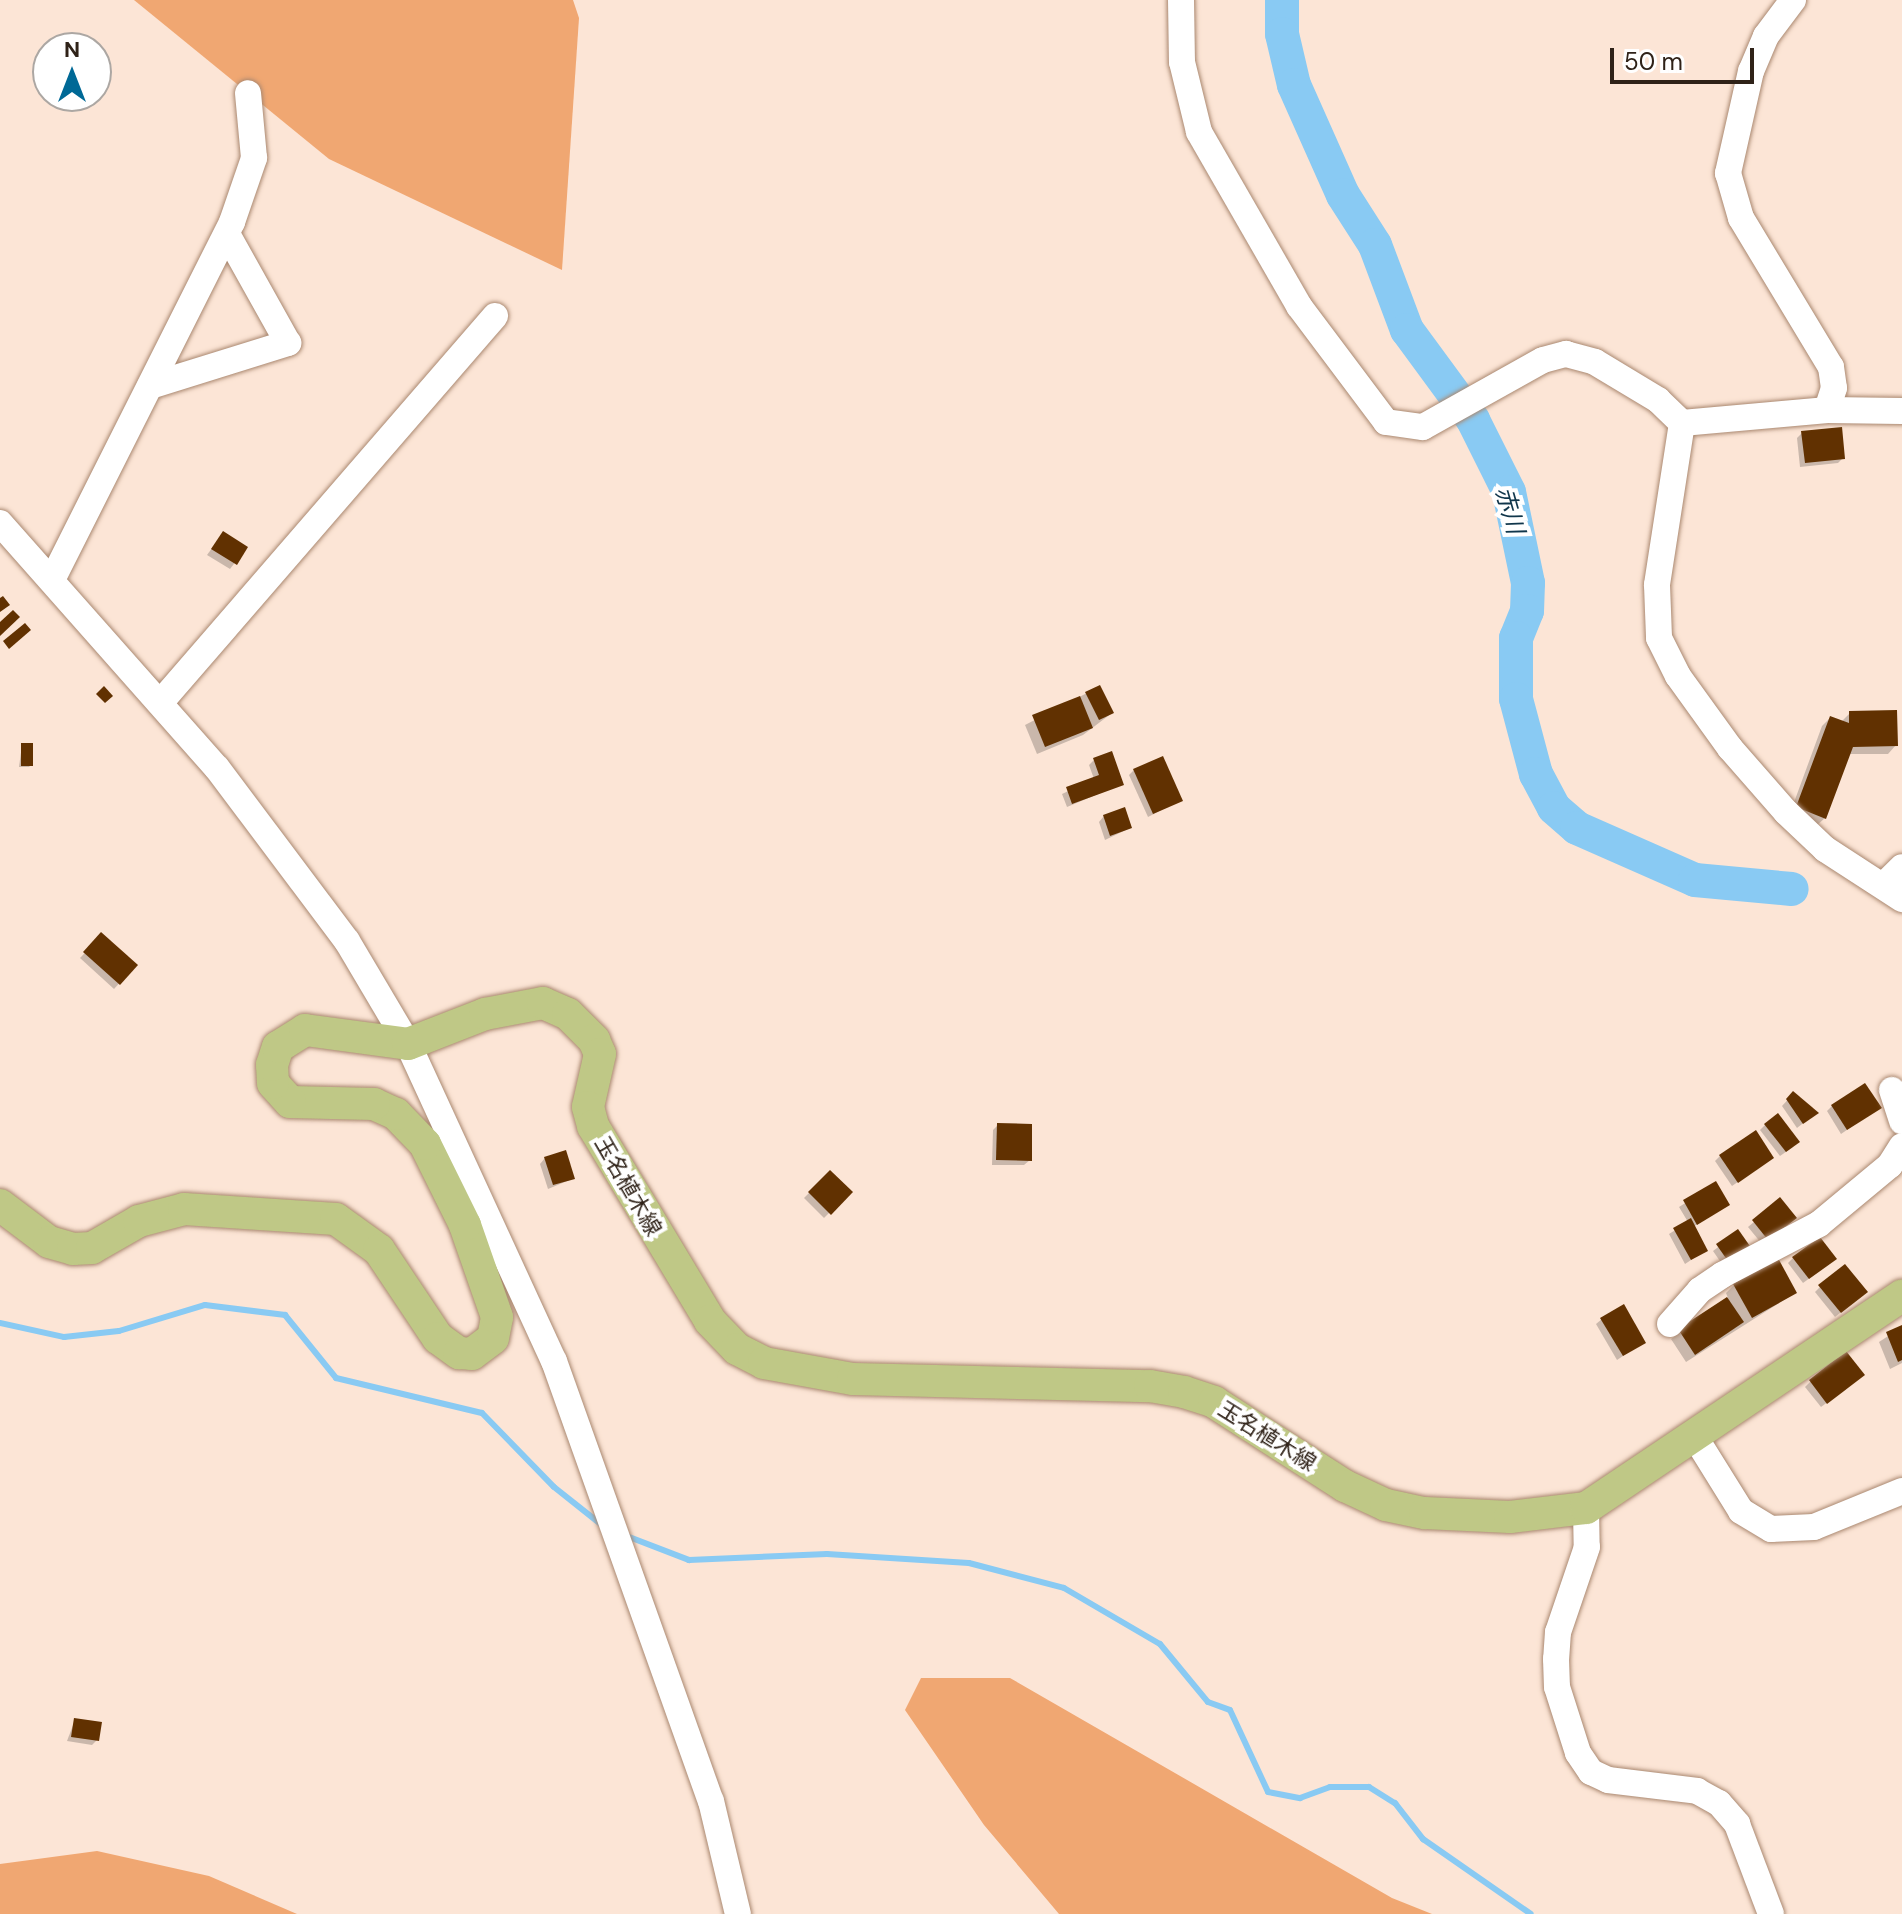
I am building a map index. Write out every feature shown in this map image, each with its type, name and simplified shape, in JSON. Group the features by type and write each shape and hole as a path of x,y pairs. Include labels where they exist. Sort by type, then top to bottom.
{"main road":[{"name":"玉名植木線","path":"0,1205 49,1242 73,1249 92,1248 139,1221 184,1209 336,1219 379,1250 438,1338 459,1353 472,1354 485,1349 498,1323 465,1225 425,1144 396,1114 374,1104 290,1102 271,1074 278,1047 305,1030 408,1044 520,1005 543,1003 568,1014 594,1040 600,1054 588,1107 600,1138 710,1321 737,1349 764,1363 853,1379 1150,1386 1184,1392 1214,1402 1345,1486 1386,1505 1425,1513 1510,1517 1586,1508 1902,1296"}],"street":[{"path":"1181,0 1184,78 1199,132 1299,306 1386,422 1423,427 1543,360 1566,354 1595,362 1658,400 1682,423 1827,410 1902,411"},
{"path":"1793,0 1766,36 1751,71 1728,173 1741,218 1831,367 1834,388 1827,410"},
{"path":"52,580 227,234 254,158 248,93"},
{"path":"150,386 288,343 227,234"},
{"path":"160,703 495,316"},
{"path":"1682,423 1657,585 1659,638 1678,676 1730,748 1786,812 1825,849 1896,884"},
{"path":"0,523 160,703 303,878 408,1044 554,1361 586,1444 711,1801 738,1914"},
{"path":"1892,1090 1902,1121"},
{"path":"1670,1324 1700,1290 1767,1250 1805,1235 1898,1164"},
{"path":"1695,1437 1741,1511 1771,1529 1814,1527 1902,1491"},
{"path":"1586,1508 1587,1547 1558,1632 1556,1659 1557,1687 1578,1753 1591,1772 1608,1780 1697,1791 1719,1803 1737,1824 1771,1914"}],"shaded area":[{"path":"134,0 573,0 579,18 562,270 329,159"},
{"path":"921,1678 1010,1678 1392,1898 1432,1914 1059,1914 984,1825 905,1710"},
{"path":"97,1851 209,1876 297,1914 0,1914 0,1864"}],"building":[{"path":"1842,427 1845,459 1805,463 1801,431"},
{"path":"223,531 248,547 237,565 211,549"},
{"path":"3,596 10,605 0,612 0,598"},
{"path":"13,610 20,617 0,636 0,622"},
{"path":"25,623 31,630 9,649 3,641"},
{"path":"1100,685 1114,713 1099,720 1085,692"},
{"path":"104,686 113,696 105,703 96,694"},
{"path":"1080,696 1093,728 1045,747 1032,715"},
{"path":"1897,710 1898,746 1853,747 1826,819 1796,807 1830,716 1849,723 1849,711"},
{"path":"21,743 33,743 33,766 21,766"},
{"path":"1112,751 1124,785 1072,804 1066,787 1099,775 1093,758"},
{"path":"1163,756 1183,801 1153,814 1133,769"},
{"path":"1125,807 1132,828 1110,836 1103,815"},
{"path":"101,932 138,965 120,985 83,952"},
{"path":"1865,1083 1882,1108 1847,1130 1831,1105"},
{"path":"1793,1091 1819,1113 1803,1124 1786,1099"},
{"path":"1778,1113 1800,1142 1786,1152 1764,1124"},
{"path":"997,1123 1032,1124 1032,1161 996,1160"},
{"path":"1756,1130 1774,1158 1738,1183 1719,1155"},
{"path":"566,1150 575,1179 553,1185 544,1157"},
{"path":"830,1170 853,1192 831,1215 808,1192"},
{"path":"1716,1181 1730,1205 1697,1225 1683,1200"},
{"path":"1780,1197 1797,1218 1768,1240 1752,1220"},
{"path":"1691,1218 1708,1251 1691,1260 1673,1228"},
{"path":"1738,1229 1752,1249 1730,1264 1716,1244"},
{"path":"1820,1237 1837,1259 1809,1279 1792,1257"},
{"path":"1778,1258 1797,1293 1752,1318 1733,1284"},
{"path":"1845,1264 1868,1292 1841,1313 1818,1285"},
{"path":"1727,1297 1744,1322 1695,1355 1678,1329"},
{"path":"1624,1304 1646,1343 1623,1356 1600,1318"},
{"path":"1902,1325 1902,1360 1898,1362 1886,1332"},
{"path":"1846,1351 1865,1375 1827,1404 1809,1380"},
{"path":"74,1718 102,1722 99,1741 71,1737"}],"waterway":[{"name":"赤川","path":"1282,0 1282,34 1294,85 1343,195 1375,245 1407,330 1473,420 1509,492 1528,583 1527,611 1516,638 1516,699 1536,774 1554,808 1577,828 1695,880 1792,889"},
{"path":"0,1323 64,1337 119,1331 205,1305 285,1315 336,1378 482,1413 554,1487 603,1526"},
{"path":"624,1535 689,1560 827,1554 969,1563 1064,1588 1160,1644 1208,1702 1230,1710 1268,1792 1300,1798 1330,1787 1369,1787 1395,1803 1423,1839 1531,1914"}]}
